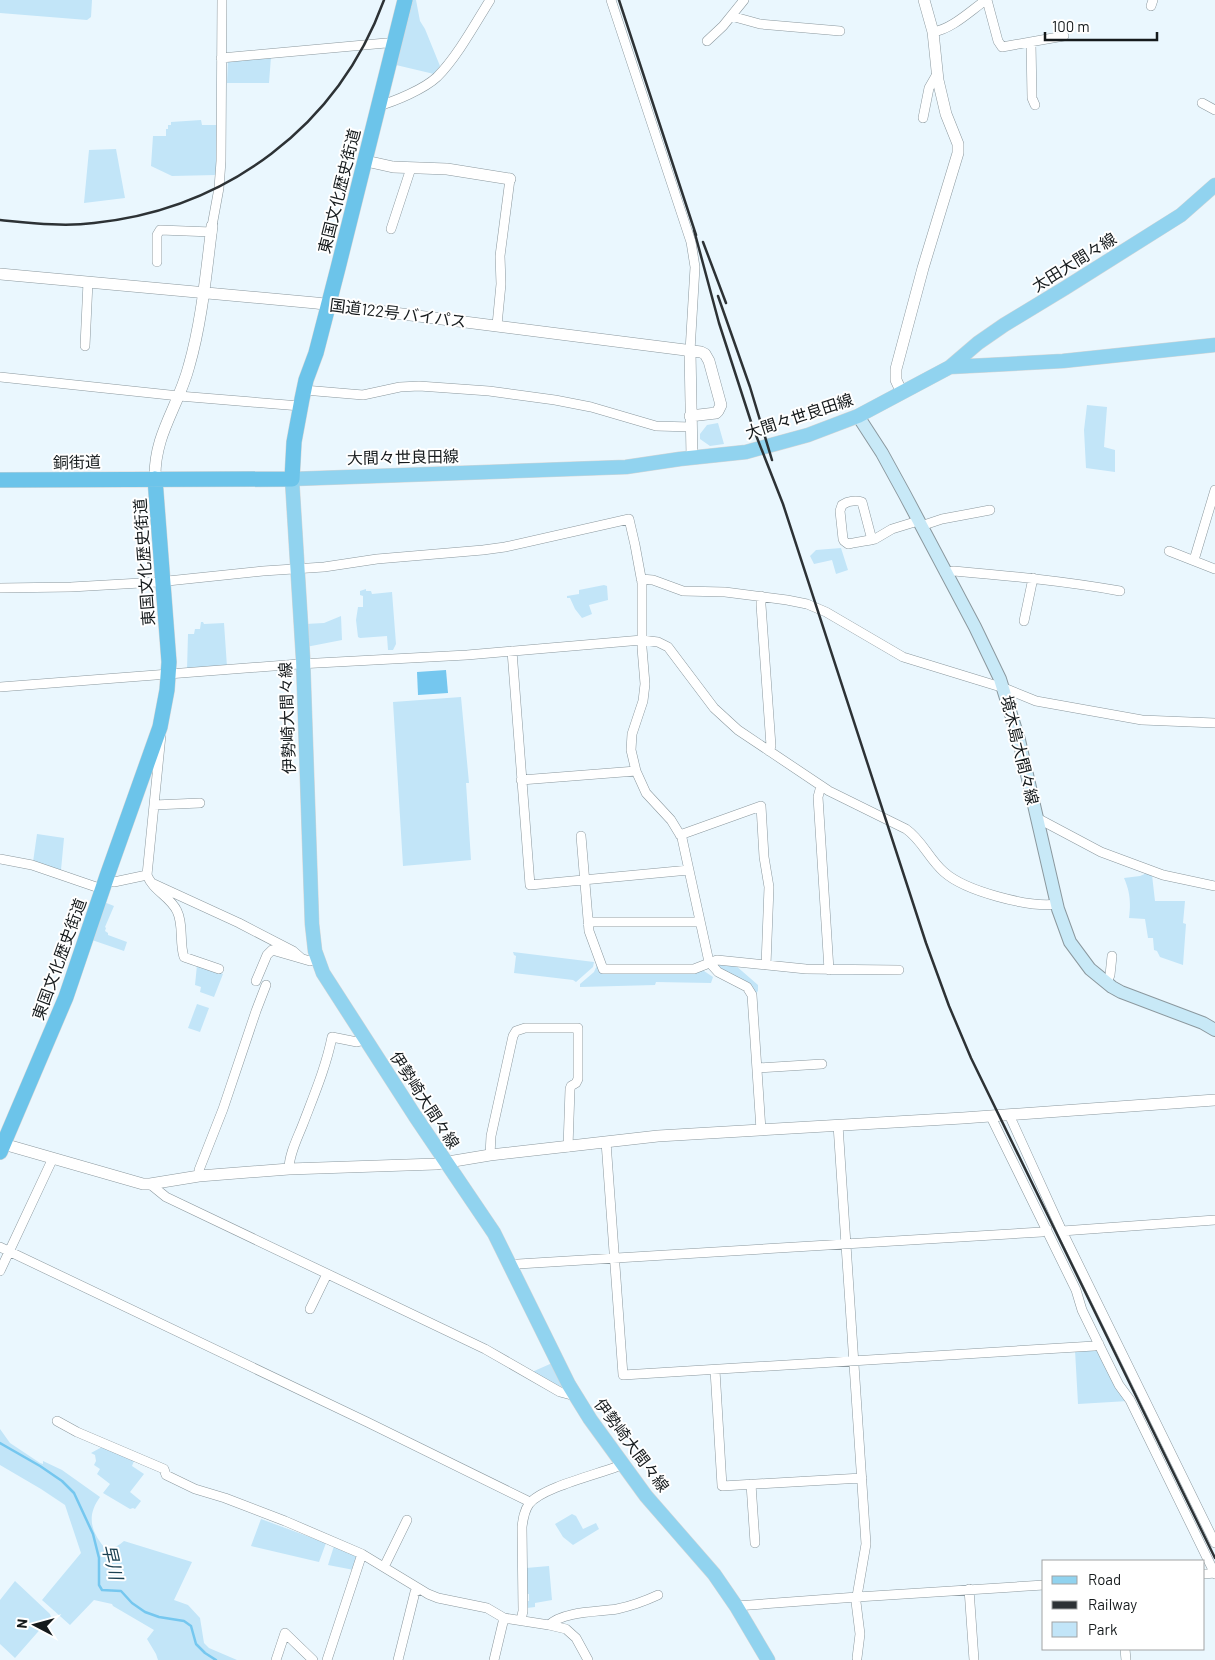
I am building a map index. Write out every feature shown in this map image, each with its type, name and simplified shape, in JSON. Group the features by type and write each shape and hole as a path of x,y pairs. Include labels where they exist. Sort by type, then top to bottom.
{"highway":[{"name":"東国文化歴史街道","path":"1,1146 66,997 163,717 168,674 155,479 292,479 294,442 300,406 316,353 366,161 405,0"},
{"name":"銅街道","path":"0,480 155,479"}],"main road":[{"name":"太田大間々線","path":"950,367 978,343 1004,325 1177,218 1199,201 1215,185"},
{"name":"大間々世良田線","path":"292,479 581,470 639,466 755,450 824,430 858,416 950,367 1063,361 1215,345"},
{"name":"境木島大間々線","path":"858,416 882,453 986,650 1004,688 1016,730 1057,904 1067,935 1075,950 1090,969 1121,992 1171,1010 1215,1030"},
{"name":"伊勢崎大間々線","path":"292,479 303,664 312,924 317,959 327,981 365,1040 486,1219 575,1396 590,1420 646,1496 714,1574 736,1606 768,1660"}],"street":[{"path":"155,479 155,459 160,440 179,396 191,360 204,293 220,179 222,0"},
{"path":"378,106 416,90 436,77 463,43 490,0"},
{"path":"611,0 691,242 695,267 690,351 692,458"},
{"path":"707,40 744,0"},
{"path":"902,393 896,380 896,365 958,152 958,144 946,114 937,74 933,32 924,0"},
{"path":"933,32 950,25 986,0 998,41 1002,47 1064,36"},
{"path":"731,16 760,24 840,31"},
{"path":"221,58 386,43 394,44"},
{"path":"1030,43 1032,98 1035,105"},
{"path":"923,118 929,88 937,74"},
{"path":"1202,103 1215,110"},
{"path":"366,161 393,167 447,169 510,179 500,256 501,284 497,325"},
{"path":"391,229 410,168"},
{"path":"156,262 157,235 160,230 212,229"},
{"name":"国道122号 バイパス","path":"0,274 329,304 690,351"},
{"path":"85,346 88,282"},
{"path":"304,390 363,395 400,387 420,386 489,391 573,403 662,427 690,422 716,413 721,405 707,357 701,352 690,351"},
{"path":"0,377 179,396 300,406"},
{"path":"1194,560 1215,490"},
{"path":"872,540 862,502 858,501 842,505 840,511 845,543 872,540 892,529 990,510"},
{"path":"0,588 78,587 324,567 377,559 505,547 629,519 641,578 645,684 644,695 631,744 636,771 649,797 671,820 680,835 709,962 718,972 744,985 751,992 761,1130"},
{"path":"1169,551 1215,569"},
{"path":"945,573 954,571 1033,578 1120,591"},
{"path":"641,578 653,580 683,591 725,592 796,601 826,612 903,657 1004,688 1036,701 1156,721 1215,723"},
{"path":"1024,621 1033,578"},
{"path":"761,596 771,746 769,752"},
{"path":"0,687 303,664 402,660 642,640 658,642 668,647 718,713 738,730 821,786 906,829 920,842 944,872 959,881 1002,898 1038,905 1057,904"},
{"path":"512,651 530,885 689,870"},
{"path":"159,730 162,741 154,805 149,880 171,902 178,914 184,957 219,969"},
{"path":"521,780 636,771"},
{"path":"821,786 818,797 830,970"},
{"path":"154,805 200,803"},
{"path":"680,835 761,806 764,857 769,887 766,965"},
{"path":"1037,818 1101,852 1163,875 1215,886"},
{"path":"581,836 589,931 602,968 605,970 694,969 717,960 787,968 900,970"},
{"path":"0,859 32,865 104,885 114,882 149,880 239,922 293,951 301,958"},
{"path":"588,922 699,922"},
{"path":"256,981 267,955 274,950 310,961 317,959"},
{"path":"1107,983 1112,956"},
{"path":"199,1176 199,1170 223,1109 266,985"},
{"path":"490,1155 491,1136 513,1036 516,1031 524,1028 578,1028 578,1079 570,1089 568,1147"},
{"path":"290,1169 290,1161 295,1146 327,1063 332,1038 357,1042 365,1040"},
{"path":"757,1068 822,1064"},
{"path":"1,1146 53,1158 143,1184 150,1184 199,1176 290,1169 408,1166 658,1136 991,1116 1215,1100"},
{"path":"1010,1114 1062,1231 1215,1543"},
{"path":"991,1116 1076,1290 1082,1310 1098,1344 1119,1385 1130,1400 1215,1574"},
{"path":"838,1125 866,1552 856,1602 860,1638 857,1658"},
{"path":"606,1142 623,1375 1094,1346 1098,1344"},
{"path":"0,1271 53,1158"},
{"path":"150,1184 166,1197 485,1349 560,1392 569,1396 575,1396"},
{"path":"1062,1231 1215,1220"},
{"path":"512,1268 518,1264 1042,1232 1047,1229"},
{"path":"0,1247 530,1502"},
{"path":"310,1309 327,1274"},
{"path":"715,1370 722,1486 862,1478"},
{"path":"57,1421 77,1432 164,1469 166,1475 195,1489 234,1501 362,1554 419,1590 438,1598 487,1608 504,1618 566,1629 578,1642 588,1660"},
{"path":"521,1620 523,1602 522,1527 524,1513 530,1502 543,1493 616,1467 622,1463"},
{"path":"751,1484 755,1543"},
{"path":"384,1567 407,1520"},
{"path":"327,1660 362,1554"},
{"path":"736,1606 1042,1585"},
{"path":"969,1589 974,1660"},
{"path":"398,1660 415,1592 419,1590"},
{"path":"549,1625 562,1618 586,1612 619,1608 658,1595"},
{"path":"494,1660 504,1618"},
{"path":"276,1660 285,1633 313,1660"}],"green space":[{"path":"0,0 92,0 91,17 87,20 0,13"},
{"path":"413,0 416,0 420,21 440,66 434,74 396,65"},
{"path":"271,57 269,83 227,83 228,61"},
{"path":"201,120 202,125 218,125 219,145 216,175 172,176 151,166 153,136 166,136 166,129 168,129 168,125 171,125 171,122"},
{"path":"116,149 125,198 84,203 89,150"},
{"path":"1087,405 1107,407 1104,447 1115,450 1115,472 1086,468 1084,430"},
{"path":"718,423 724,444 710,446 700,439 700,434 707,425"},
{"path":"841,548 848,570 836,574 832,560 814,564 810,556 816,550"},
{"path":"607,586 608,600 589,605 592,614 582,618 567,596 579,594 579,590"},
{"path":"366,589 366,591 371,591 372,594 392,592 396,644 393,650 388,650 387,636 358,637 356,620 358,607 363,607 363,596 360,595 360,591"},
{"path":"341,616 342,640 306,647 305,624 324,623"},
{"path":"201,622 204,624 224,623 227,667 187,670 188,634 194,634 195,629 200,629"},
{"path":"461,697 469,783 466,783 471,860 403,866 393,702"},
{"path":"37,834 64,838 61,870 33,862"},
{"path":"1147,873 1152,875 1155,901 1185,901 1183,923 1186,924 1183,965 1160,957 1157,951 1154,950 1153,938 1148,938 1145,919 1129,918 1130,897 1124,878"},
{"path":"104,902 114,906 105,931 108,935 127,942 124,951 92,940"},
{"path":"513,952 594,962 593,967 576,982 573,980 514,973 516,956"},
{"path":"598,963 600,973 684,972 701,969 713,977 711,983 656,982 655,985 580,987 580,984 594,972"},
{"path":"715,964 735,965 758,985 758,991 756,993 747,984"},
{"path":"197,965 223,974 214,997 200,992 201,987 195,985"},
{"path":"197,1004 209,1008 200,1032 188,1028"},
{"path":"1091,1349 1098,1351 1128,1401 1078,1404 1075,1350"},
{"path":"552,1364 566,1390 532,1372"},
{"path":"0,1429 10,1443 40,1463 43,1464 43,1461 62,1470 100,1497 93,1510 92,1522 96,1535 104,1547 115,1547 124,1541 192,1562 174,1600 188,1605 200,1618 204,1643 209,1648 237,1660 158,1660 147,1639 154,1630 112,1604 94,1600 70,1625 42,1600 81,1553 65,1505 0,1465"},
{"path":"102,1447 134,1461 132,1466 144,1474 130,1492 141,1501 135,1509 130,1509 103,1493 110,1484 97,1474 100,1469 94,1465 96,1461 95,1455 91,1453"},
{"path":"572,1514 576,1516 583,1529 596,1523 599,1529 573,1545 563,1537 555,1524"},
{"path":"261,1519 326,1543 319,1562 251,1546"},
{"path":"334,1546 358,1556 354,1570 328,1565"},
{"path":"549,1566 552,1600 535,1603 535,1607 527,1608 529,1594 527,1594 526,1568"},
{"path":"15,1581 51,1617 15,1658 0,1644 0,1600"}],"water":[{"path":"446,670 448,693 418,695 417,672"}],"waterway":[{"name":"早川","path":"0,1443 40,1466 62,1481 74,1493 93,1534 99,1558 99,1585 102,1590 121,1591 132,1603 145,1612 159,1617 184,1621 191,1626 196,1644 216,1660"}],"railway":[{"path":"0,220 71,225 143,215 189,200 232,180 272,154 307,122 338,86 364,45 384,0"},
{"path":"619,0 696,235"},
{"path":"694,230 719,323 752,425 783,504 926,943 949,1006 971,1058 1215,1558"},
{"path":"703,242 726,303"},
{"path":"718,296 750,387 772,460"}]}
